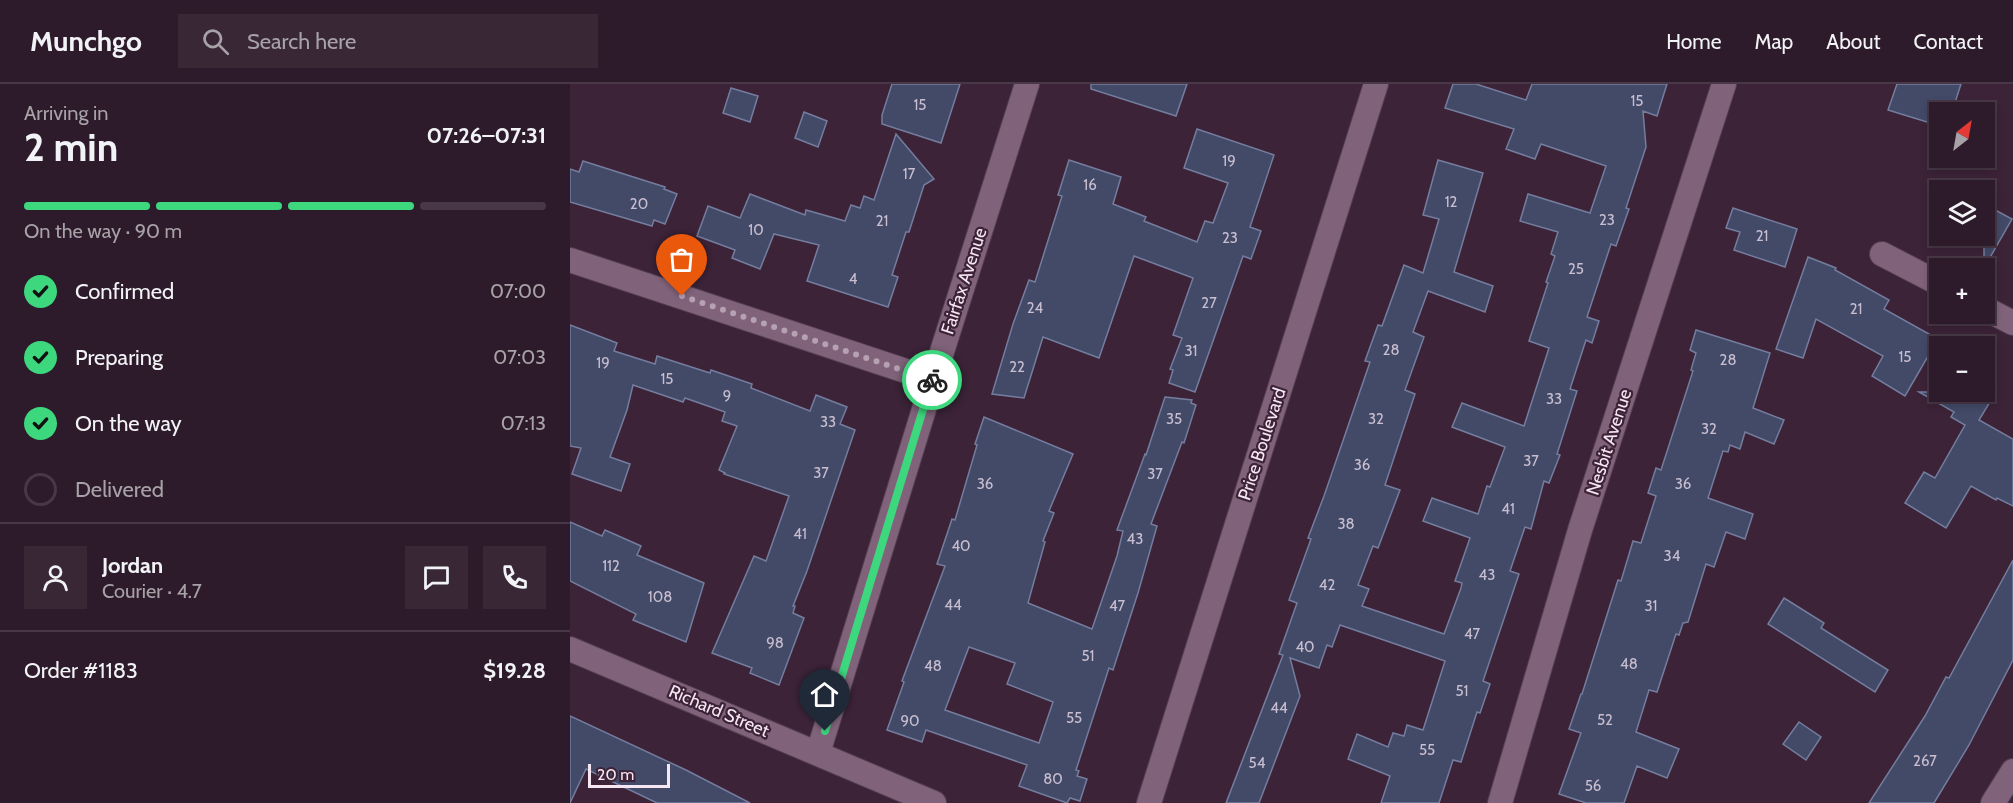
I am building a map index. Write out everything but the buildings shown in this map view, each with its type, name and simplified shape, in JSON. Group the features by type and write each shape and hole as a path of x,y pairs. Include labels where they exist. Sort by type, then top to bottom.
{"street":[{"name":"Fairfax Avenue","path":"818,753 1027,84"},
{"name":"Price Boulevard","path":"1149,803 1376,84"},
{"name":"Nesbit Avenue","path":"1500,803 1580,530 1724,84"},
{"path":"1882,254 1929,278"},
{"path":"570,260 933,380"},
{"path":"1995,313 2013,322"},
{"name":"Richard Street","path":"570,648 934,803"},
{"path":"1993,803 2013,771"}],"way so far":[{"path":"682,296 932,380"}],"route":[{"path":"825,731 932,380"}]}
